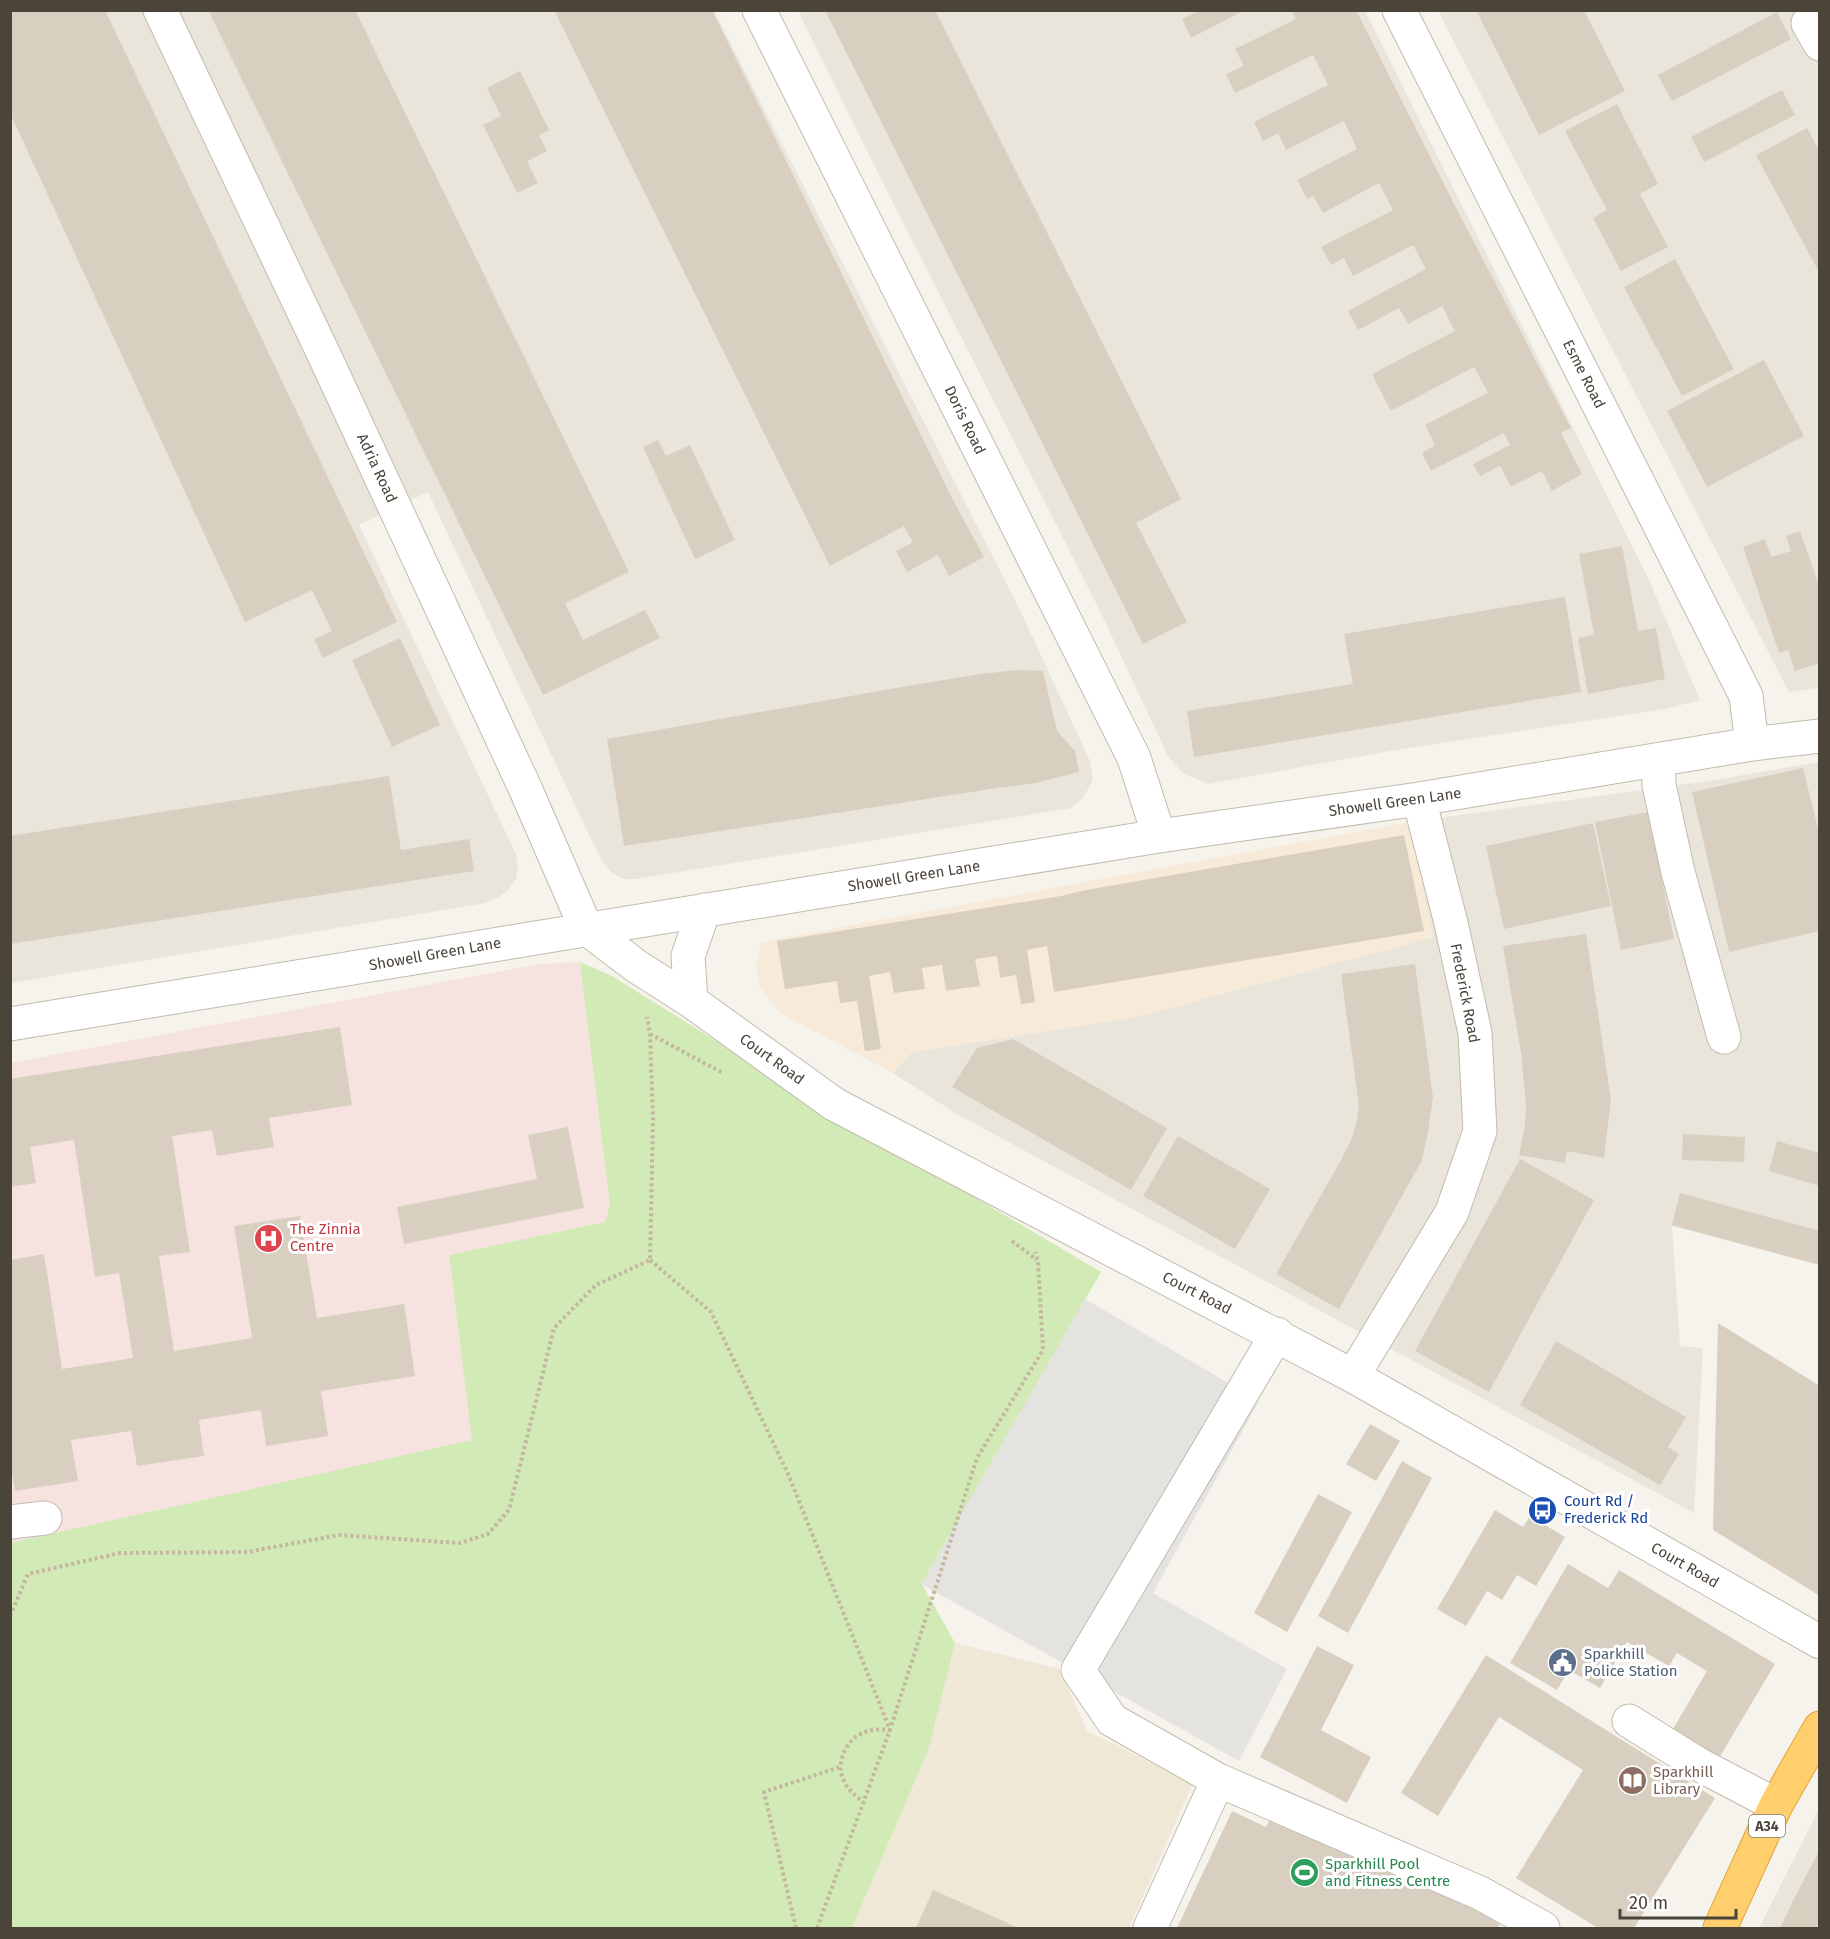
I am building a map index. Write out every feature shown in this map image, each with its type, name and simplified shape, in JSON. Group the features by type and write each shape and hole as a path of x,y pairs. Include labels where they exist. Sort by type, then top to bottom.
{"highway":[{"name":"A34","path":"1720,1929 1776,1805 1820,1728"}],"street":[{"name":"Adria Road","path":"160,10 525,788 586,928"},
{"name":"Doris Road","path":"759,10 1134,758 1159,836"},
{"name":"Esme Road","path":"1399,10 1746,696 1752,744"},
{"name":"Showell Green Lane","path":"10,1024 1159,836 1419,799 1752,744 1819,738"},
{"path":"1658,760 1659,785 1678,872 1724,1037"},
{"name":"Frederick Road","path":"1353,1376 1452,1212 1480,1131 1475,1033 1451,923 1419,799"},
{"path":"691,1001 688,956 704,910"},
{"name":"Court Road","path":"586,928 636,966 691,1001 834,1104 1277,1334 1820,1642"},
{"path":"1277,1334 1078,1670 1112,1720 1218,1780 1480,1893 1543,1929"},
{"path":"10,1522 45,1518"},
{"path":"1629,1720 1698,1764 1776,1805"},
{"path":"1150,1929 1218,1780"}],"path":[{"path":"636,966 650,1033 653,1120 650,1260"},
{"path":"817,1929 890,1730 977,1458 1043,1350 1038,1260 1017,1199"},
{"path":"10,1616 28,1574 120,1553 247,1552 339,1535 460,1543 488,1533 509,1510 554,1328 596,1285 650,1260"},
{"path":"650,1260 711,1312 789,1476 890,1730"},
{"path":"862,1802 849,1790 843,1780 840,1767 845,1750 852,1739 862,1733 876,1728 890,1730"},
{"path":"796,1929 764,1792 840,1767"}],"shaded area":[{"path":"11,11 714,11 1019,608 1090,761 1093,780 1083,798 1071,808 636,879 623,879 612,873 604,864 590,837 428,492 359,525 516,854 518,867 516,879 509,889 499,897 485,903 11,983"},
{"path":"798,11 1365,11 1650,582 1700,700 1665,709 1396,750 1207,784 1182,772 1168,756 1100,611"},
{"path":"1438,11 1819,11 1819,688 1789,692"},
{"path":"1819,762 1819,1265 1672,1226 1680,1346 1703,1348 1694,1513 957,1114 893,1073 912,1052 1136,1017 1433,937 1410,822 1708,781"},
{"path":"1410,822 1433,937 1136,1017 912,1052 893,1073 780,1013 760,987 756,965 761,942"},
{"name":"The Zinnia Centre","path":"580,962 610,1206 606,1222 449,1255 473,1440 11,1543 11,1063 539,964"},
{"path":"1085,1299 1259,1401 1153,1593 1287,1669 1239,1761 921,1584"},
{"path":"955,1643 1060,1669 1087,1731 1193,1783 1129,1928 852,1928 928,1751"},
{"path":"1819,1809 1819,1928 1759,1928"}],"green space":[{"path":"580,962 612,976 835,1115 1101,1272 922,1584 955,1643 928,1751 852,1928 11,1928 10,1543 472,1440 449,1255 605,1222 610,1206"}],"building":[{"path":"10,10 105,10 397,622 323,658 314,639 332,631 312,590 245,622 10,113"},
{"path":"208,10 355,10 629,572 565,603 583,640 645,610 660,638 543,695"},
{"path":"554,10 712,10 953,500 984,557 949,576 938,555 907,572 896,551 913,542 904,526 830,566"},
{"path":"825,10 935,10 1181,499 1136,523 1187,622 1143,644"},
{"path":"1200,10 1245,10 1191,38 1182,19"},
{"path":"1291,10 1356,10 1571,428 1561,433 1582,474 1552,491 1542,471 1511,487 1500,466 1480,476 1473,464 1510,445 1504,433 1431,471 1422,453 1435,445 1425,425 1488,393 1474,367 1391,411 1372,374 1455,331 1442,306 1408,324 1399,308 1358,330 1348,311 1426,269 1413,245 1353,276 1344,258 1331,265 1321,247 1393,210 1379,183 1323,213 1313,196 1307,199 1297,180 1357,149 1344,121 1286,150 1278,133 1263,141 1254,122 1328,85 1313,55 1235,93 1226,74 1244,66 1235,49 1296,19"},
{"path":"1476,10 1584,10 1625,91 1539,135"},
{"path":"1777,12 1791,39 1672,101 1658,75"},
{"path":"520,71 549,130 539,135 547,151 527,161 538,183 517,193 483,125 501,116 487,88"},
{"path":"1782,90 1795,115 1704,162 1691,137"},
{"path":"1617,104 1658,184 1640,194 1668,247 1621,271 1593,218 1607,210 1565,131"},
{"path":"1807,128 1820,152 1820,274 1756,155"},
{"path":"1675,259 1734,369 1682,396 1624,287"},
{"path":"1764,360 1804,436 1707,487 1667,411"},
{"path":"658,440 666,456 690,445 735,540 695,559 643,447"},
{"path":"1800,531 1820,588 1820,663 1795,671 1788,650 1779,653 1743,547 1765,539 1771,557 1791,551 1786,536"},
{"path":"1622,546 1638,631 1656,628 1665,679 1588,694 1578,638 1594,635 1579,554"},
{"path":"1565,597 1581,692 1194,757 1187,711 1353,684 1344,634"},
{"path":"400,638 440,725 392,747 352,660"},
{"path":"1017,670 1043,671 1057,731 1075,751 1079,772 1036,783 624,846 607,739 913,685"},
{"path":"1803,768 1820,837 1820,931 1729,952 1692,792"},
{"path":"389,776 401,850 469,839 474,871 10,944 10,836"},
{"path":"1648,812 1674,939 1621,950 1595,822"},
{"path":"1593,823 1611,906 1504,929 1486,846"},
{"path":"1404,835 1424,931 1054,992 1047,946 1027,950 1035,1002 1021,1004 1016,975 1000,978 997,956 975,959 980,986 946,991 942,965 922,968 925,989 894,993 890,972 869,976 881,1049 865,1051 857,1001 840,1003 837,981 785,989 777,941 1061,896"},
{"path":"1586,934 1611,1100 1604,1158 1567,1151 1565,1163 1519,1155 1525,1125 1526,1104 1521,1053 1503,946"},
{"path":"1415,964 1433,1097 1422,1160 1339,1309 1276,1274 1341,1160 1352,1138 1357,1120 1359,1106 1341,974"},
{"path":"340,1027 352,1105 269,1118 274,1147 217,1156 212,1130 172,1136 190,1252 159,1256 174,1351 252,1338 234,1226 300,1216 317,1318 404,1304 415,1376 321,1391 328,1436 266,1446 261,1410 199,1420 204,1456 137,1466 131,1431 71,1440 78,1481 15,1491 10,1463 10,1260 44,1254 62,1369 133,1358 119,1273 95,1277 74,1140 30,1147 36,1183 10,1187 10,1079"},
{"path":"1013,1039 1167,1128 1131,1190 952,1087 977,1048"},
{"path":"568,1127 584,1208 404,1244 397,1207 537,1179 528,1135"},
{"path":"1683,1134 1745,1137 1744,1162 1682,1160"},
{"path":"1178,1136 1270,1189 1235,1249 1143,1196"},
{"path":"1777,1141 1820,1153 1820,1186 1769,1171"},
{"path":"1520,1159 1594,1200 1489,1392 1415,1351"},
{"path":"1680,1193 1820,1231 1820,1265 1672,1225"},
{"path":"1718,1323 1820,1386 1820,1596 1713,1530"},
{"path":"1556,1341 1686,1417 1668,1447 1679,1454 1660,1485 1520,1405"},
{"path":"1370,1424 1400,1441 1376,1481 1346,1464"},
{"path":"1402,1461 1432,1478 1348,1633 1318,1616"},
{"path":"1318,1494 1352,1512 1287,1632 1254,1613"},
{"path":"1495,1510 1523,1527 1530,1516 1565,1537 1536,1586 1517,1575 1502,1600 1487,1591 1466,1626 1437,1609"},
{"name":"Sparkhill Police Station","path":"1568,1564 1608,1588 1619,1570 1775,1664 1716,1763 1669,1736 1707,1671 1677,1653 1669,1666 1627,1642 1600,1688 1569,1670 1557,1690 1510,1663"},
{"path":"1317,1646 1354,1665 1321,1730 1371,1757 1347,1803 1260,1757"},
{"name":"Sparkhill Library","path":"1486,1655 1715,1798 1634,1928 1598,1928 1516,1878 1583,1770 1499,1717 1438,1816 1401,1793"},
{"name":"Sparkhill Pool and Fitness Centre","path":"1232,1811 1266,1827 1273,1812 1503,1918 1498,1928 1177,1928"},
{"path":"1820,1849 1820,1928 1780,1928 1792,1903"},
{"path":"933,1890 1019,1928 916,1928"}],"place":[{"name":"The Zinnia Centre","path":"269,1238"},
{"name":"Court Rd / Frederick Rd","path":"1543,1510"},
{"name":"Sparkhill Police Station","path":"1563,1663"},
{"name":"Sparkhill Library","path":"1632,1781"},
{"name":"Sparkhill Pool and Fitness Centre","path":"1304,1873"}]}
